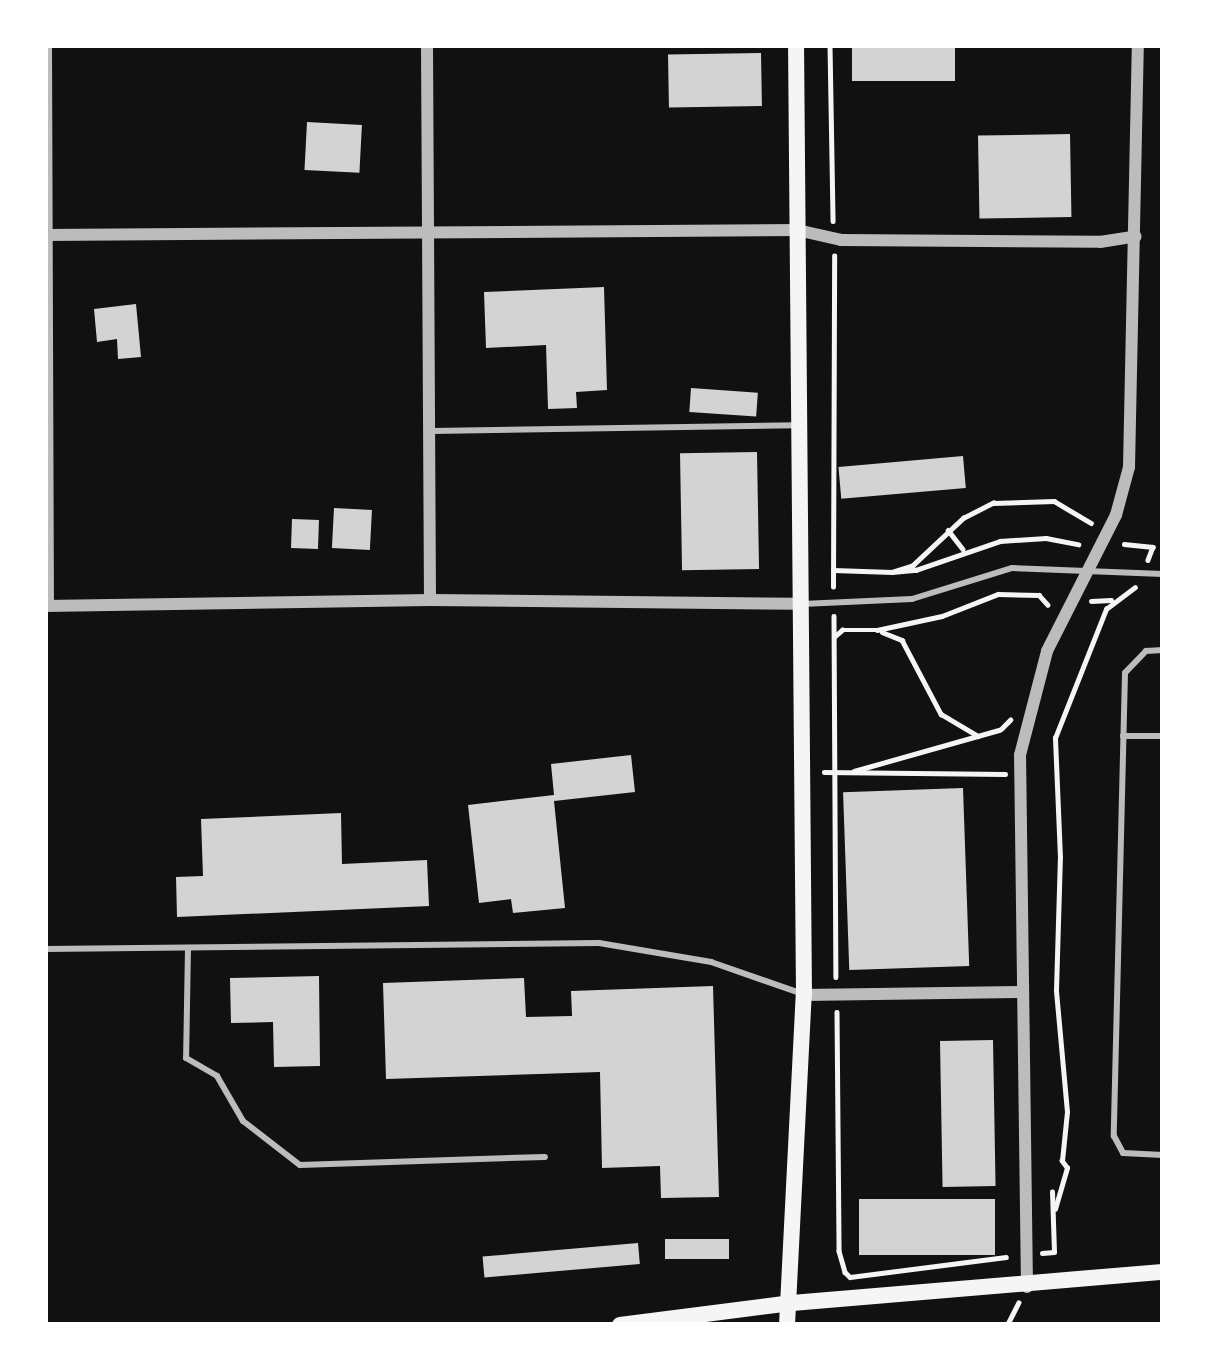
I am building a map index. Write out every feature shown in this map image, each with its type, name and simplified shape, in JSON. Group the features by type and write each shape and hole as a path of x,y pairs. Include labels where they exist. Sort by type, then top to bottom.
{"main road":[{"path":"787,1325 792,1303 804,994 796,45"},
{"path":"620,1325 792,1303 1027,1287 1163,1271"}],"street":[{"path":"46,45 46,606 430,600 798,604"},
{"path":"427,45 430,600"},
{"path":"1027,1287 1019,774 1027,722 1047,652 1116,515 1129,467 1138,45"},
{"path":"46,235 797,230 833,238 1100,242 1136,236"},
{"path":"804,994 1021,992"}],"lane":[{"path":"428,431 797,425"},
{"path":"798,604 912,599 1012,568 1163,574"},
{"path":"1163,650 1146,651 1125,673 1114,1136 1124,1154 1163,1155"},
{"path":"1124,736 1163,736"},
{"path":"45,949 599,943 711,962 804,994"},
{"path":"188,948 186,1058 217,1076 243,1120 300,1165 544,1157"}],"path":[{"path":"830,45 838,1251 850,1277 866,1270 1054,1252 1052,1192"},
{"path":"892,572 913,565 948,530 993,503 1054,501 1090,520 1093,531"},
{"path":"948,530 964,550"},
{"path":"833,570 916,570 964,550 1024,538 1076,545 1087,540"},
{"path":"1060,1198 1067,1112 1056,990 1060,858 1055,738 1106,608 1132,592 1153,548"},
{"path":"834,637 842,630 877,630 1022,591 1039,595 1053,614"},
{"path":"877,630 902,640 941,715 978,736"},
{"path":"1001,729 1015,710"},
{"path":"849,772 1064,711"},
{"path":"800,772 1019,774"}],"building":[{"path":"852,45 955,45 955,81 852,81"},
{"path":"761,53 762,106 669,108 668,55"},
{"path":"307,122 362,125 359,173 304,170"},
{"path":"1070,134 1071,217 979,219 978,136"},
{"path":"604,287 607,390 576,392 577,408 548,409 546,345 486,348 484,292"},
{"path":"136,304 141,357 118,359 117,339 97,342 94,309"},
{"path":"691,388 758,393 756,417 689,412"},
{"path":"757,452 759,569 682,570 680,453"},
{"path":"963,456 966,488 841,499 838,467"},
{"path":"334,508 372,510 370,550 332,548"},
{"path":"292,519 319,520 318,549 291,548"},
{"path":"631,755 635,792 554,801 565,908 513,913 511,899 479,903 468,805 554,795 551,764"},
{"path":"963,788 969,966 849,970 843,792"},
{"path":"341,813 342,864 427,860 429,906 177,917 176,877 203,876 201,819"},
{"path":"319,976 320,1066 274,1067 273,1022 231,1023 230,978"},
{"path":"524,978 526,1017 572,1016 571,991 713,986 719,1197 661,1198 660,1166 602,1168 600,1072 386,1079 383,983"},
{"path":"993,1040 996,1186 943,1187 940,1041"},
{"path":"859,1199 995,1199 995,1255 859,1255"},
{"path":"665,1239 729,1239 729,1259 665,1259"},
{"path":"638,1243 640,1264 484,1278 483,1257"}]}
